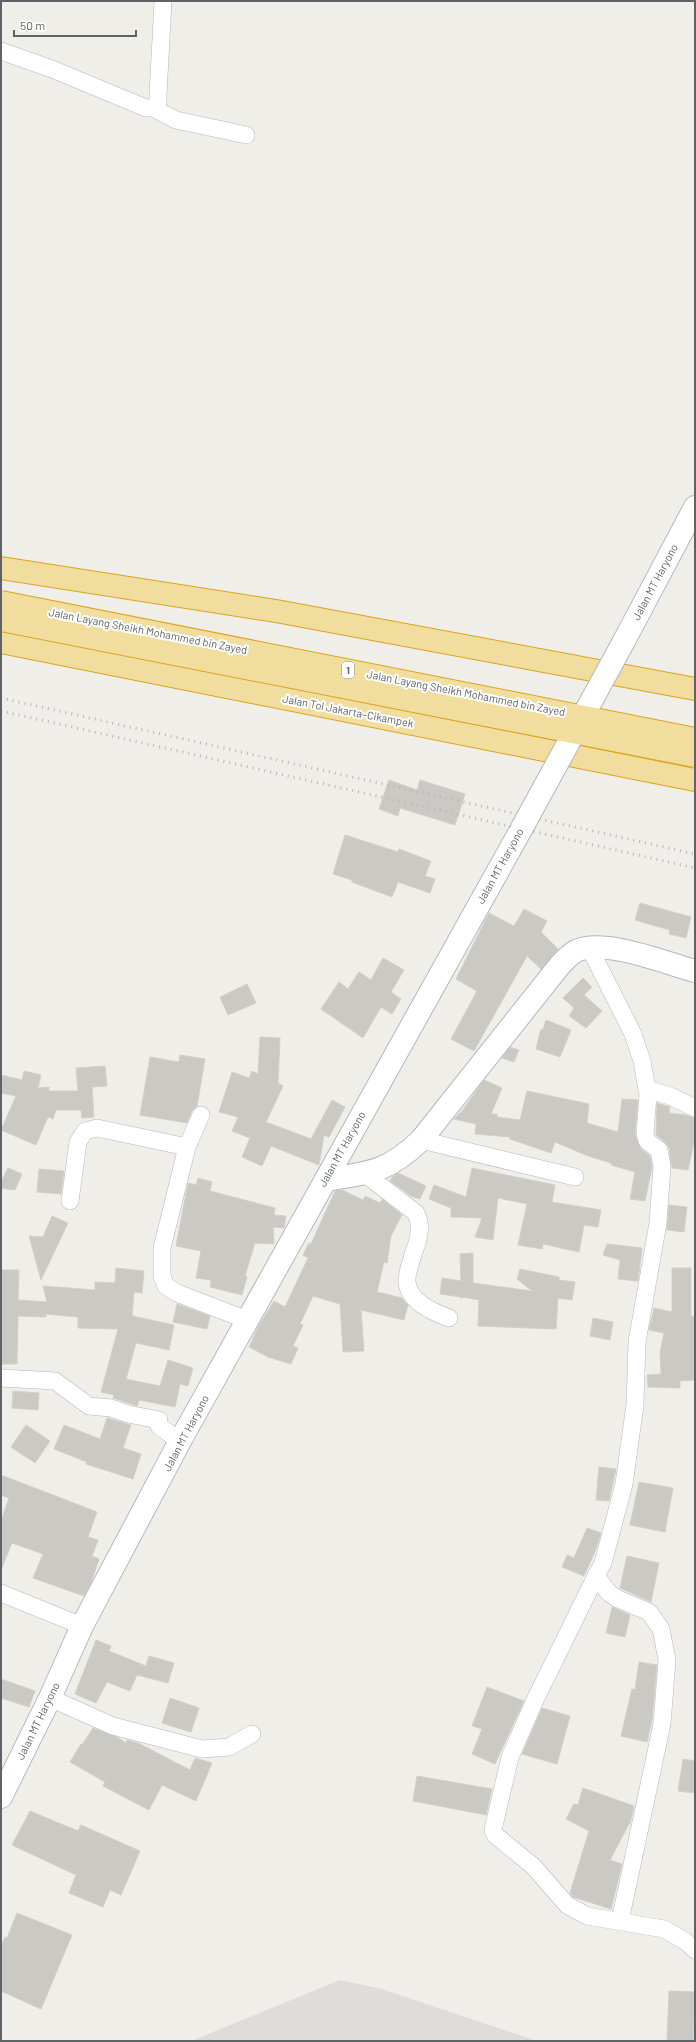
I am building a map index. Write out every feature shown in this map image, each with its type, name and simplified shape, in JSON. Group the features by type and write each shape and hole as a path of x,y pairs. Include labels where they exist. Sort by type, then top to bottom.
{"highway":[{"path":"1,568 276,611 695,689"},
{"name":"1","path":"1,598 695,729"},
{"name":"Jalan Layang Sheikh Mohammed bin Zayed","path":"1,602 695,739"},
{"name":"Jalan Layang Sheikh Mohammed bin Zayed","path":"1,620 695,756"},
{"name":"Jalan Tol Jakarta–Cikampek","path":"1,642 695,780"}],"main road":[{"name":"Jalan MT Haryono","path":"1,1797 50,1698 82,1626 180,1442 523,826 695,507"},
{"path":"325,1180 365,1174 391,1164 407,1153 421,1140 560,965 574,951 589,947 610,947 695,971"}],"street":[{"path":"153,108 158,103 163,1"},
{"path":"1,51 52,69 146,108 153,108 176,120 246,134"},
{"path":"589,947 633,1034 642,1061 647,1089 648,1107 644,1124 645,1133 647,1141 659,1150 662,1161 658,1223 637,1342 635,1405 624,1484 603,1563 538,1694 510,1757 493,1830 495,1835 533,1866 567,1905 587,1916 664,1929 685,1941 695,1950"},
{"path":"647,1089 670,1096 695,1108"},
{"path":"200,1115 187,1147 162,1248 162,1276 166,1286 177,1294 247,1320"},
{"path":"70,1202 78,1142 85,1131 97,1128 187,1147"},
{"path":"421,1140 575,1178"},
{"path":"365,1174 416,1213 421,1222 407,1281 410,1290 421,1305 450,1318"},
{"path":"1,1378 55,1381 89,1406 111,1408 128,1414 159,1420 159,1426 180,1442"},
{"path":"596,1576 609,1593 618,1599 649,1612 661,1628 667,1660 662,1724 620,1921"},
{"path":"1,1593 82,1626"},
{"path":"50,1698 113,1726 202,1748 229,1747 252,1734"}],"shaded area":[{"path":"340,1980 382,1989 537,2041 191,2041"}],"building":[{"path":"389,780 417,790 420,780 465,794 455,825 400,808 398,816 379,809"},
{"path":"345,835 398,852 399,849 431,861 425,876 435,879 430,893 398,882 392,897 352,882 352,880 333,874"},
{"path":"640,903 691,917 686,938 669,934 670,930 635,920"},
{"path":"524,909 547,921 541,932 558,949 541,969 527,956 474,1051 451,1039 477,991 456,979 489,913 514,926"},
{"path":"383,958 404,970 391,992 401,999 392,1014 381,1007 363,1038 321,1009 339,982 348,989 359,972 371,980"},
{"path":"583,978 592,987 584,995 602,1011 586,1028 569,1016 574,1008 563,998"},
{"path":"247,984 256,1003 228,1015 220,997"},
{"path":"546,1020 571,1030 560,1057 536,1049 541,1029 543,1030"},
{"path":"260,1037 280,1038 278,1083 283,1086 266,1122 311,1139 332,1100 345,1107 329,1137 324,1135 319,1165 271,1146 262,1166 242,1157 250,1138 232,1131 238,1117 219,1112 232,1072 249,1078 252,1071 258,1074"},
{"path":"510,1047 519,1050 514,1062 502,1058"},
{"path":"180,1055 205,1059 197,1106 192,1111 187,1123 140,1115 150,1057 179,1062"},
{"path":"105,1066 107,1086 92,1087 94,1117 82,1118 81,1110 56,1110 53,1119 48,1117 36,1145 1,1130 16,1096 1,1093 1,1075 22,1080 24,1071 41,1075 38,1088 49,1087 49,1091 78,1091 76,1068"},
{"path":"484,1080 502,1088 491,1114 497,1114 497,1117 520,1120 527,1091 589,1104 587,1123 618,1132 622,1099 638,1100 635,1135 641,1149 650,1156 652,1167 645,1201 630,1199 635,1172 611,1165 611,1163 588,1156 555,1142 551,1153 510,1139 510,1137 475,1134 476,1124 454,1119 462,1111"},
{"path":"657,1103 670,1107 669,1113 686,1115 695,1118 695,1137 688,1170 672,1168 669,1148 665,1142 656,1135"},
{"path":"8,1168 22,1174 15,1190 1,1188 1,1182"},
{"path":"472,1168 555,1185 552,1202 601,1210 598,1227 584,1225 579,1252 543,1244 542,1249 518,1245 527,1204 498,1198 493,1240 475,1237 482,1218 451,1217 451,1208 429,1199 434,1185 466,1197"},
{"path":"39,1169 64,1171 61,1194 37,1192"},
{"path":"398,1173 426,1186 420,1199 411,1196 390,1181 392,1177"},
{"path":"198,1178 212,1182 210,1191 275,1208 274,1215 286,1216 284,1228 273,1227 274,1244 255,1243 245,1276 247,1277 242,1295 210,1287 211,1280 196,1278 201,1251 176,1246 188,1183 196,1185"},
{"path":"342,1190 363,1200 365,1196 380,1203 382,1199 402,1215 391,1236 387,1263 384,1262 377,1292 402,1298 408,1305 404,1320 361,1310 364,1351 343,1352 340,1304 313,1296 300,1324 303,1325 293,1346 298,1348 291,1364 268,1357 249,1347 258,1327 274,1301 285,1307 308,1258 303,1255 309,1243 311,1244 335,1191"},
{"path":"669,1205 687,1207 684,1232 667,1230"},
{"path":"52,1216 68,1223 41,1280 29,1236 43,1237"},
{"path":"607,1244 642,1248 638,1281 618,1279 620,1260 603,1255"},
{"path":"473,1253 473,1283 532,1291 517,1279 520,1269 559,1277 559,1280 575,1282 572,1300 558,1298 556,1329 478,1326 479,1300 462,1297 461,1299 461,1297 440,1294 442,1278 461,1281 460,1254"},
{"path":"116,1268 144,1271 142,1293 134,1292 132,1316 174,1325 169,1350 136,1343 126,1379 160,1386 168,1360 193,1368 188,1386 180,1384 175,1407 139,1400 137,1406 113,1398 114,1395 101,1392 118,1329 78,1328 78,1317 46,1314 46,1317 18,1316 17,1364 1,1364 1,1270 19,1270 18,1300 47,1302 43,1286 95,1290 95,1282 115,1283"},
{"path":"672,1268 691,1268 691,1316 695,1317 695,1380 680,1381 680,1388 648,1387 647,1375 661,1374 660,1352 664,1333 649,1330 654,1308 672,1312"},
{"path":"177,1304 210,1316 207,1329 173,1322"},
{"path":"593,1318 613,1322 610,1340 590,1336"},
{"path":"13,1391 39,1393 38,1410 12,1408"},
{"path":"107,1418 131,1425 123,1448 141,1454 133,1479 86,1464 87,1462 54,1449 64,1425 100,1439"},
{"path":"26,1425 50,1441 35,1463 11,1447"},
{"path":"599,1467 616,1469 609,1501 596,1500"},
{"path":"1,1475 97,1512 88,1537 98,1540 92,1556 99,1559 91,1583 84,1596 33,1578 43,1554 12,1543 1,1570 1,1521 9,1498 1,1495"},
{"path":"639,1482 673,1488 665,1532 630,1525"},
{"path":"587,1528 601,1533 596,1549 584,1576 562,1567 567,1555 574,1558"},
{"path":"627,1556 659,1563 651,1602 620,1588"},
{"path":"612,1607 630,1615 625,1637 606,1633"},
{"path":"96,1640 111,1646 109,1651 146,1666 149,1656 174,1663 168,1683 137,1675 130,1691 107,1682 96,1703 75,1694"},
{"path":"639,1662 657,1665 652,1720 647,1742 621,1736 632,1689 635,1690"},
{"path":"1,1679 35,1691 29,1707 1,1698"},
{"path":"487,1687 524,1701 495,1764 472,1754 482,1729 472,1726"},
{"path":"170,1698 199,1708 191,1732 162,1723"},
{"path":"542,1708 570,1716 557,1764 522,1754"},
{"path":"93,1728 117,1737 126,1743 127,1740 138,1743 190,1770 195,1758 212,1763 196,1801 162,1785 149,1810 103,1786 105,1782 70,1762"},
{"path":"683,1759 695,1761 695,1793 678,1791"},
{"path":"417,1776 492,1789 486,1815 413,1801"},
{"path":"583,1788 634,1806 630,1824 610,1860 622,1864 611,1909 573,1897 570,1893 589,1831 566,1819 574,1804 578,1805"},
{"path":"30,1811 78,1831 81,1825 140,1851 121,1895 110,1890 103,1907 69,1893 76,1875 12,1845"},
{"path":"17,1913 72,1935 41,2009 1,1991 1,1947 5,1937 7,1938"},
{"path":"669,1991 695,1992 693,2041 667,2041"}],"railway":[{"path":"1,698 695,854"},
{"path":"1,711 695,868"}]}
